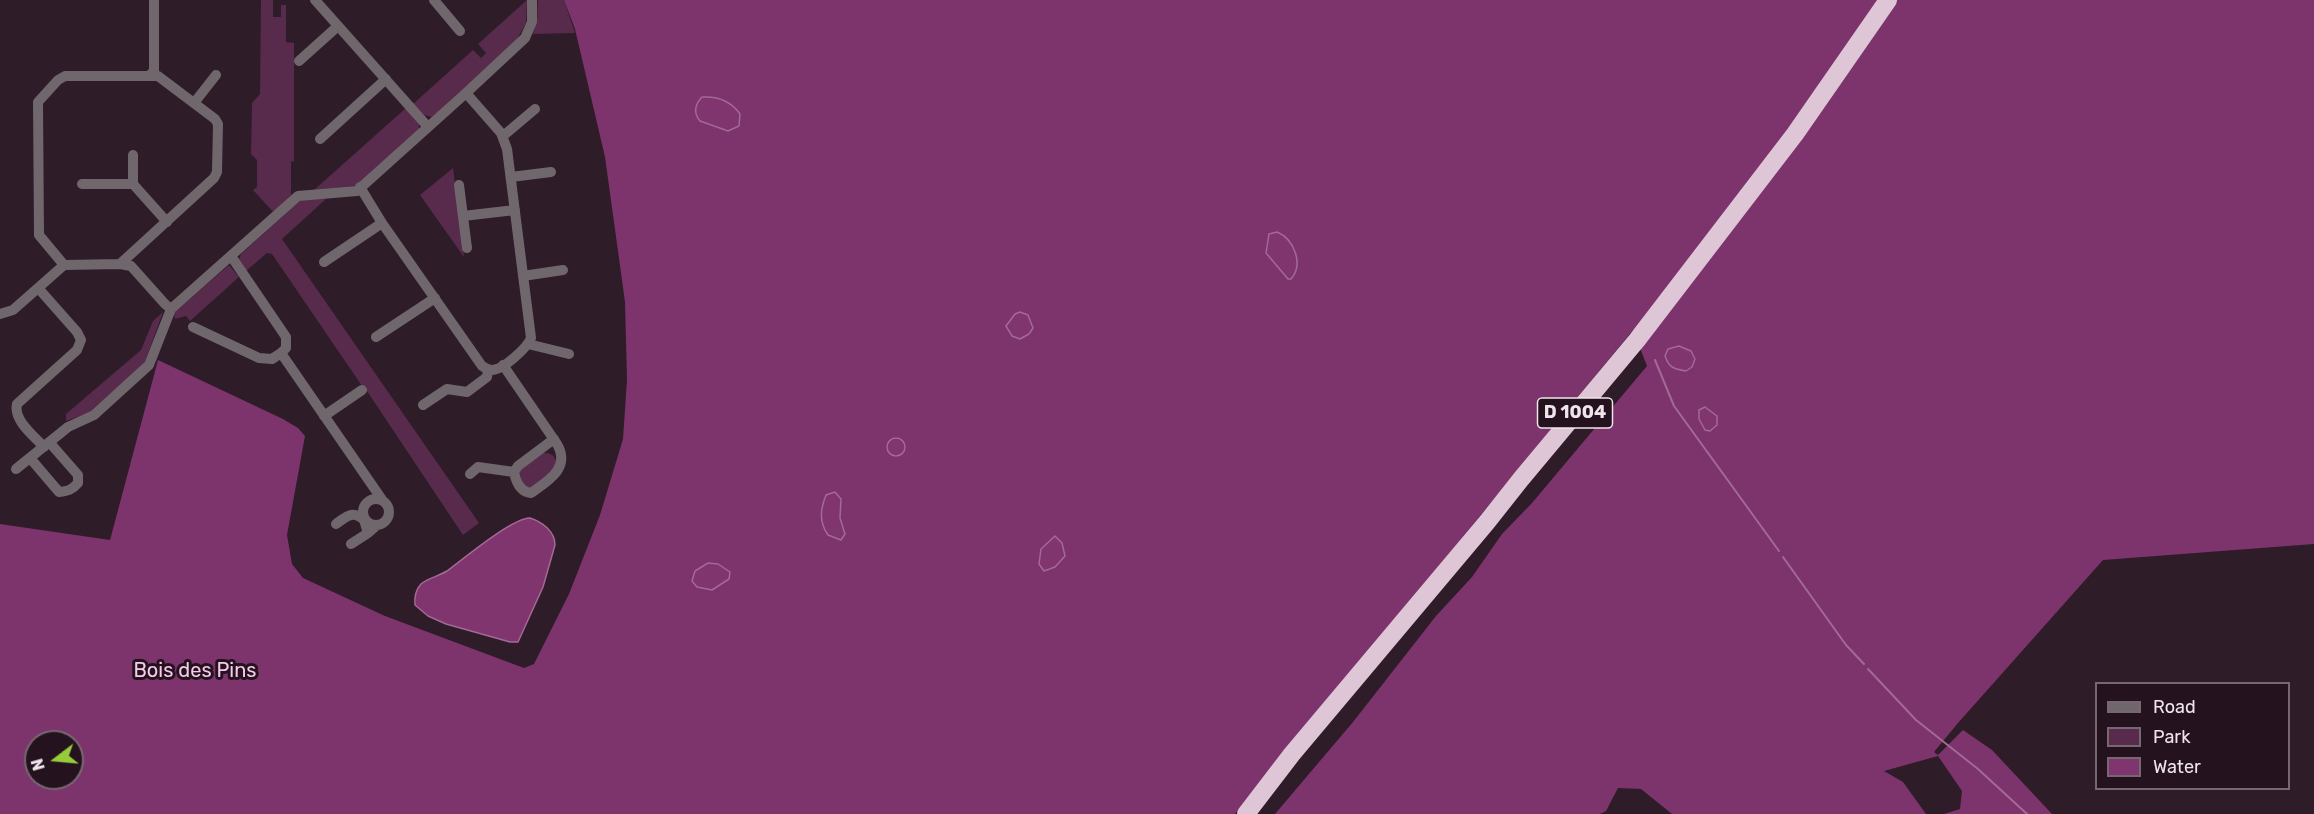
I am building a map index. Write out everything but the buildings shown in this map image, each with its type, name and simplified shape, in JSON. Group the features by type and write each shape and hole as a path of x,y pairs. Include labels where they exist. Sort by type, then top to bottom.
{"highway":[{"name":"D 1004","path":"1246,814 1299,746 1637,340 1795,134 1888,0"},
{"name":"D 1004","path":"1258,814 1313,744 1641,351 1803,139 1900,0"}],"street":[{"path":"149,76 154,71 154,0"},
{"path":"315,0 428,126"},
{"path":"434,0 460,31"},
{"path":"16,469 68,427 94,415 148,365 171,309 298,196 352,192 466,93 525,38 532,22 532,0"},
{"path":"299,61 338,26"},
{"path":"195,103 216,75"},
{"path":"64,265 39,235 38,102 58,80 65,76 162,78 215,119 218,124 218,172 120,264"},
{"path":"320,139 386,80"},
{"path":"360,187 382,223 482,366 495,369 528,344 531,338 507,149 503,136 466,93"},
{"path":"503,136 535,109"},
{"path":"132,155 133,184 166,222"},
{"path":"510,177 551,172"},
{"path":"82,183 133,184"},
{"path":"459,185 467,248"},
{"path":"463,216 515,210"},
{"path":"324,262 382,223"},
{"path":"193,327 260,358 272,359 286,348 286,337 231,256"},
{"path":"0,314 9,312 39,289 64,265 120,264 131,266 171,309"},
{"path":"523,276 563,270"},
{"path":"30,458 59,492 68,491 78,483 78,475 18,417 15,409 16,404 77,350 81,340 77,332 39,289"},
{"path":"376,337 435,298"},
{"path":"528,344 569,354"},
{"path":"281,352 388,508 388,518 382,524 351,544"},
{"path":"503,365 560,448 562,457 555,476 531,493 521,489 514,472"},
{"path":"423,405 447,389 467,392 487,377 488,369"},
{"path":"324,416 362,390"},
{"path":"514,472 518,466 554,439"},
{"path":"470,474 478,467 514,472"},
{"path":"364,520 362,511 366,503 374,499 383,501"},
{"path":"336,524 351,514 359,515 372,529"}],"green space":[{"path":"261,0 273,0 273,17 281,17 281,5 286,5 286,42 294,43 294,161 291,162 291,195 276,215 253,190 257,187 257,160 251,154 252,103 260,94"},
{"path":"527,0 526,23 516,41 432,117 424,115 413,104 473,50 481,58 486,53 478,44"},
{"path":"538,0 564,0 575,33 533,34 537,22"},
{"name":"Bois des Pins","path":"564,0 2314,0 2314,544 2103,560 1934,752 1938,755 1963,730 1992,750 2052,814 1944,814 1960,809 1962,791 1938,756 1884,771 1903,782 1926,814 1672,814 1641,789 1618,788 1606,811 1600,814 1275,814 1353,722 1436,616 1472,577 1502,534 1532,503 1647,366 1633,330 1235,814 0,814 0,524 110,540 158,360 283,419 298,428 305,436 287,535 292,564 303,578 385,616 524,668 534,664 569,594 600,515 623,439 627,380 625,302 605,157 575,29"},
{"path":"406,108 419,124 419,129 356,186 314,190"},
{"path":"453,168 464,257 420,195"},
{"path":"327,198 282,239 479,523 463,535 272,254 267,253 246,271 239,259 241,254 301,200"},
{"path":"229,265 239,277 190,321 186,316 175,319 174,313"},
{"path":"163,312 145,362 139,369 88,413 66,421 66,414 141,350 153,321"},
{"path":"543,453 554,457 557,469 531,489 523,485 520,469"}],"water":[{"path":"702,97 713,97 733,106 740,114 739,126 728,131 700,121 696,115 696,109"},
{"path":"1277,232 1288,240 1295,252 1297,266 1291,279 1288,279 1266,253 1269,234"},
{"path":"1020,312 1028,315 1033,328 1029,334 1020,339 1012,336 1006,326 1015,314"},
{"path":"1679,346 1691,351 1695,359 1692,367 1686,371 1672,367 1665,356 1668,349"},
{"path":"1705,407 1717,416 1717,425 1710,431 1705,430 1699,419 1699,410"},
{"path":"896,438 902,441 905,447 902,453 896,456 890,453 887,447 890,441"},
{"path":"835,492 841,499 840,518 845,534 841,540 828,535 822,521 826,495"},
{"path":"530,518 547,528 553,535 555,545 543,587 518,642 510,642 446,624 428,616 415,605 416,594 421,584 447,571 500,532"},
{"path":"1055,536 1062,543 1065,556 1055,567 1044,571 1039,564 1041,549"},
{"path":"708,563 718,564 730,572 729,579 712,590 697,587 692,581 695,571"}],"waterway":[{"path":"1655,360 1674,406 1779,551"},
{"path":"1783,557 1846,645 1864,664"},
{"path":"1868,669 1916,720 1978,769 2027,814"}]}
